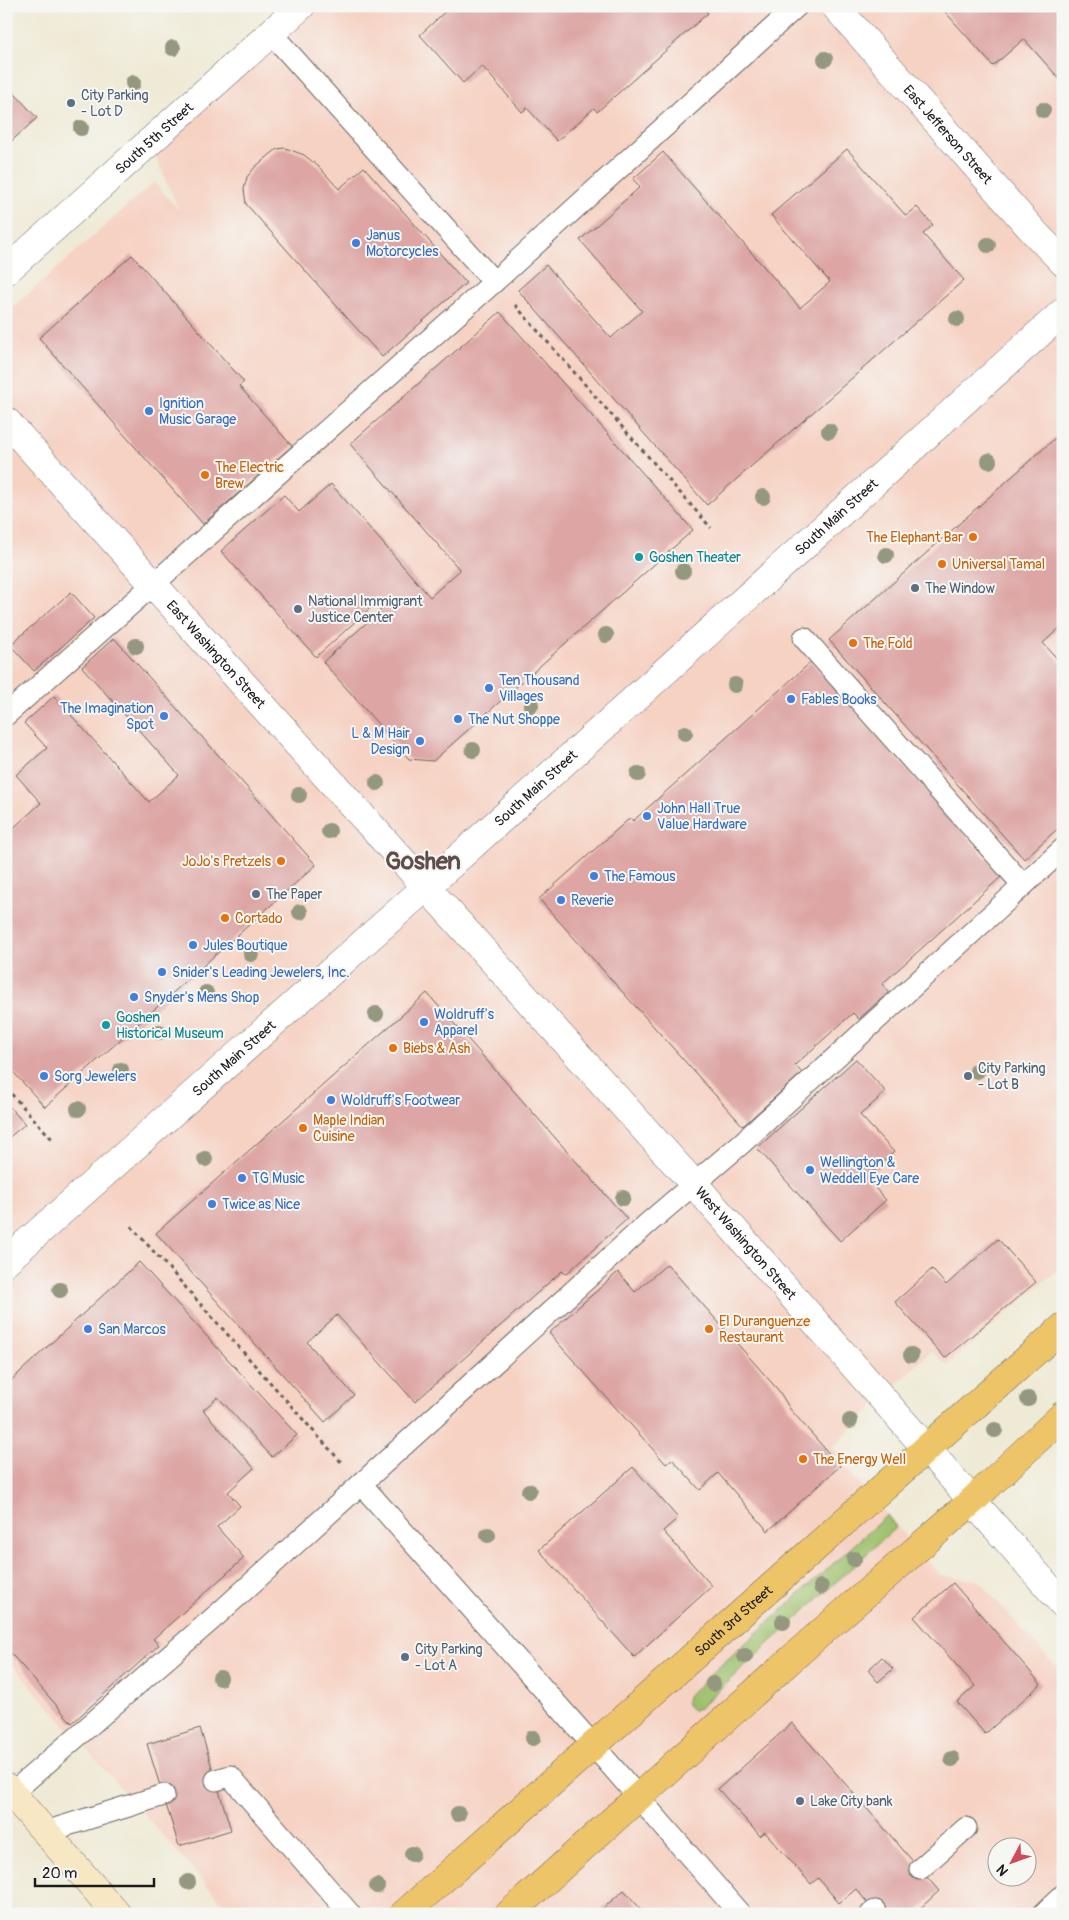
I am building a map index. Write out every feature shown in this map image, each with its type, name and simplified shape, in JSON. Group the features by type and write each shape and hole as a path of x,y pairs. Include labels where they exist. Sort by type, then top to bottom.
{"main road":[{"name":"South 3rd Street","path":"404,1914 1063,1326"},
{"path":"509,1914 808,1644 971,1502 1063,1415"},
{"path":"9,1790 117,1914"}],"street":[{"name":"South 5th Street","path":"6,271 301,6"},
{"name":"East Jefferson Street","path":"835,6 1063,262"},
{"name":"South Main Street","path":"6,1261 425,888 1063,312"},
{"name":"East Washington Street","path":"6,421 425,888"},
{"name":"West Washington Street","path":"425,888 694,1184 926,1447 971,1502 1063,1604"}],"lane":[{"path":"6,715 494,282 797,6"},
{"path":"271,33 494,282"},
{"path":"804,638 1023,885"},
{"path":"9,1790 218,1614 647,1224 831,1062 1063,849"},
{"path":"362,1484 740,1914"},
{"path":"216,1780 230,1776 350,1914"},
{"path":"45,1832 164,1795"},
{"path":"920,1869 966,1828"},
{"path":"1043,1914 1063,1896"}],"path":[{"path":"494,282 711,528"},
{"path":"6,1088 53,1140"},
{"path":"131,1226 362,1484"}],"shaded area":[{"path":"301,6 1063,6 1063,1265 947,1365 931,1351 833,1447 844,1465 940,1575 979,1581 1055,1666 1063,1667 1063,1914 232,1914 6,1658 6,314 154,182 179,210 149,143"}],"green space":[{"path":"887,1515 896,1527 699,1708 693,1710 689,1707 686,1702 687,1696"}],"building":[{"path":"451,6 701,6 708,13 597,112 594,108 557,141 527,108 522,112 482,66 463,83 420,35"},
{"path":"940,6 1063,6 1063,83 1024,39 993,66"},
{"path":"6,84 37,118 6,146"},
{"name":"Janus Motorcycles","path":"285,148 304,155 318,166 339,189 364,167 466,283 382,357 246,204 244,189 247,177 255,167 277,149"},
{"path":"847,149 906,216 917,207 933,225 923,234 964,280 707,505 518,290 546,265 611,338 642,311 580,240 640,187 633,179 663,152 800,308 830,282 771,215"},
{"path":"132,255 244,382 239,386 292,446 203,524 39,338"},
{"path":"500,312 693,530 433,761 409,759 323,662 384,607 378,601 316,657 221,551 284,495 299,512 331,484 430,597 460,570 350,444"},
{"path":"1063,431 1063,625 1043,643 1063,665 1063,824 1024,859 829,640"},
{"path":"71,592 94,618 34,671 10,645"},
{"path":"114,638 316,865 45,1107 6,1064 6,827 10,831 41,803 16,775 47,748 24,723 54,696 149,802 179,775 82,667"},
{"path":"811,662 1002,876 882,984 889,992 859,1019 853,1013 795,1065 802,1073 743,1126 539,899 630,818 633,821"},
{"path":"427,993 627,1219 566,1274 562,1271 415,1402 337,1315 307,1342 354,1395 325,1422 156,1233"},
{"path":"856,1059 886,1092 860,1115 894,1152 866,1178 886,1200 840,1241 757,1148"},
{"path":"6,1103 25,1124 6,1140"},
{"path":"998,1239 1036,1282 945,1358 895,1302 932,1269 946,1285"},
{"path":"139,1262 297,1435 272,1457 218,1397 203,1410 254,1468 228,1492 240,1506 217,1527 244,1558 153,1639 159,1645 72,1723 6,1648 6,1385"},
{"path":"667,1264 779,1391 790,1409 840,1466 768,1531 718,1473 700,1490 672,1459 666,1464 549,1333 618,1272 635,1292"},
{"path":"633,1467 678,1518 663,1531 712,1586 634,1657 539,1550"},
{"path":"953,1583 1041,1684 985,1734 957,1702 975,1686 914,1617"},
{"path":"882,1657 893,1669 878,1682 868,1670"},
{"path":"792,1723 939,1891 914,1914 877,1914 856,1889 839,1903 818,1878 811,1884 765,1832 760,1836 718,1789"},
{"path":"200,1728 231,1830 179,1846 147,1744"},
{"path":"624,1890 645,1914 597,1914 617,1896"}],"place":[{"name":"City Parking - Lot D","path":"71,103"},
{"name":"Janus Motorcycles","path":"356,243"},
{"name":"Ignition Music Garage","path":"149,411"},
{"name":"The Electric Brew","path":"205,475"},
{"name":"The Elephant Bar","path":"973,537"},
{"name":"Goshen Theater","path":"639,557"},
{"name":"Universal Tamal","path":"942,564"},
{"name":"The Window","path":"915,588"},
{"name":"National Immigrant Justice Center","path":"298,609"},
{"name":"The Fold","path":"853,643"},
{"name":"Ten Thousand Villages","path":"489,688"},
{"name":"Fables Books","path":"791,699"},
{"name":"The Imagination Spot","path":"164,716"},
{"name":"The Nut Shoppe","path":"458,719"},
{"name":"L & M Hair Design","path":"420,741"},
{"name":"John Hall True Value Hardware","path":"647,816"},
{"name":"JoJo's Pretzels","path":"281,861"},
{"name":"The Famous","path":"594,876"},
{"name":"The Paper","path":"256,894"},
{"name":"Reverie","path":"561,900"},
{"name":"Cortado","path":"225,918"},
{"name":"Jules Boutique","path":"193,945"},
{"name":"Snider's Leading Jewelers, Inc.","path":"162,972"},
{"name":"Snyder's Mens Shop","path":"134,997"},
{"name":"Woldruff's Apparel","path":"424,1022"},
{"name":"Goshen Historical Museum","path":"106,1025"},
{"name":"Biebs & Ash","path":"393,1048"},
{"name":"Sorg Jewelers","path":"44,1076"},
{"name":"City Parking - Lot B","path":"968,1076"},
{"name":"Woldruff's Footwear","path":"331,1100"},
{"name":"Maple Indian Cuisine","path":"303,1128"},
{"name":"Wellington & Weddell Eye Care","path":"810,1170"},
{"name":"TG Music","path":"242,1178"},
{"name":"Twice as Nice","path":"212,1204"},
{"name":"San Marcos","path":"88,1329"},
{"name":"El Duranguenze Restaurant","path":"709,1329"},
{"name":"The Energy Well","path":"803,1459"},
{"name":"City Parking - Lot A","path":"405,1657"},
{"name":"Lake City bank","path":"800,1801"}],"district":[{"name":"Goshen","path":"423,861"}]}
